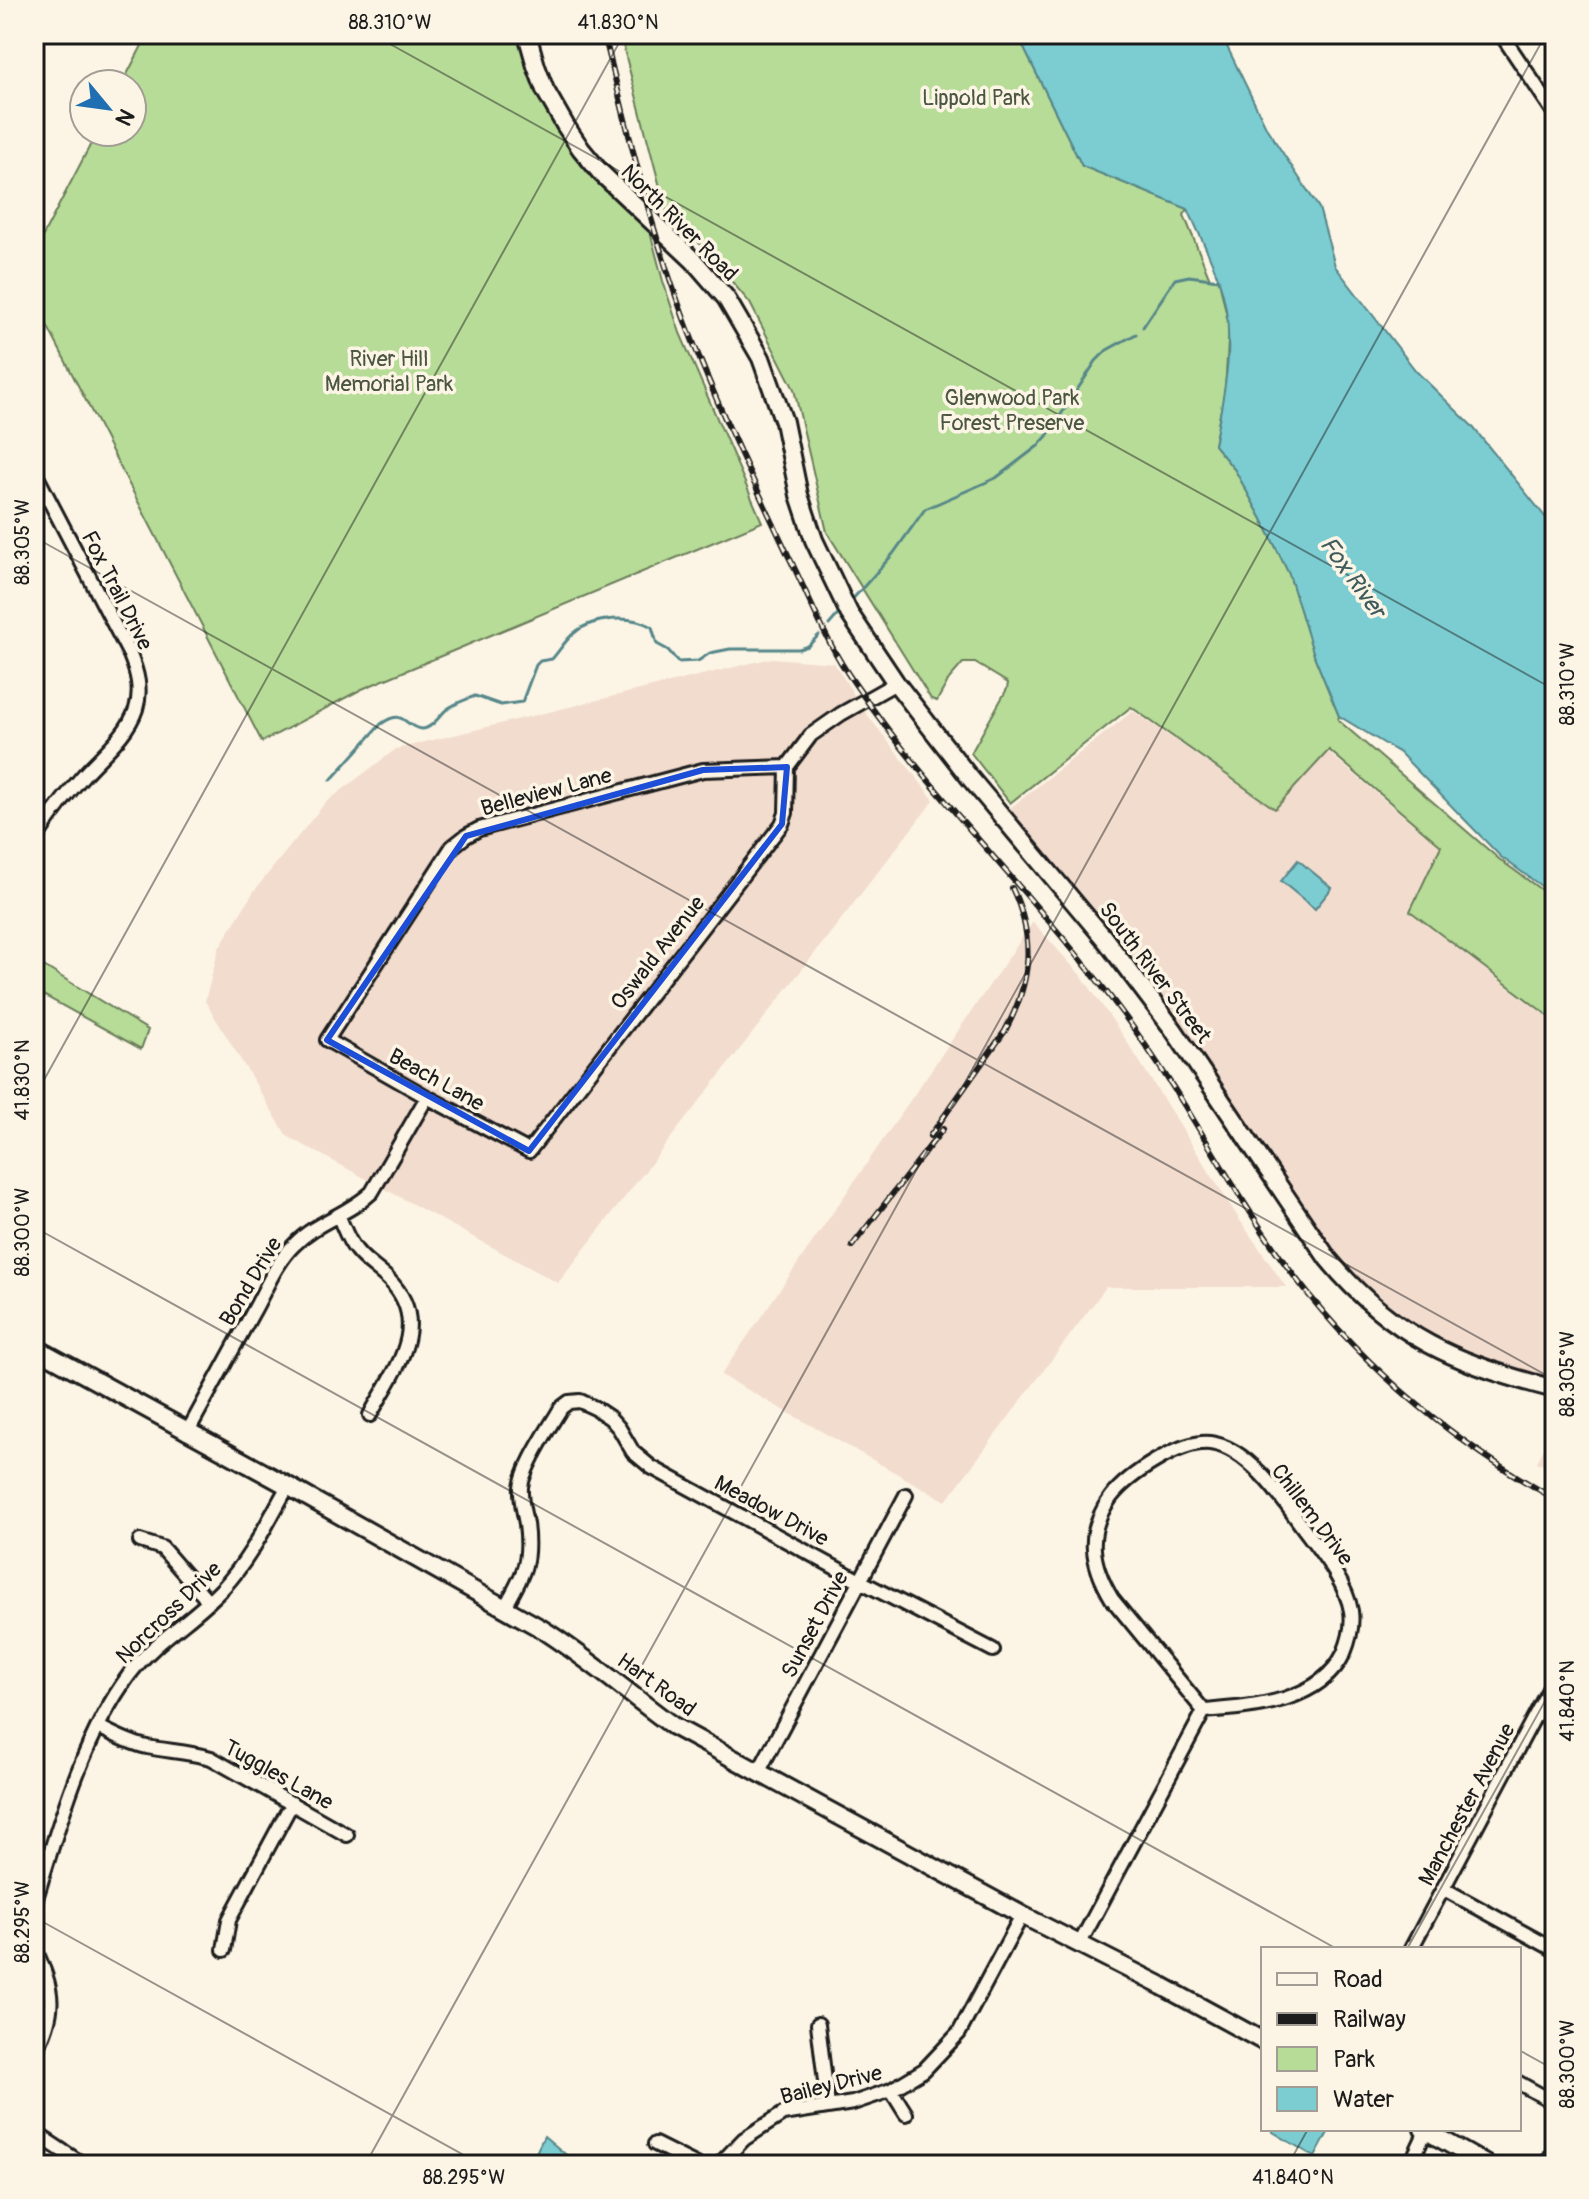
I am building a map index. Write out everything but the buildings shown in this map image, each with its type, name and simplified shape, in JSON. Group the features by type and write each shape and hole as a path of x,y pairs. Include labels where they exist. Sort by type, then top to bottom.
{"main road":[{"name":"North River Road","path":"527,34 545,90 581,149 600,172 694,261 726,298 761,358 784,422 799,495"},
{"name":"South River Street","path":"799,495 814,540 849,613 896,683 970,778 1133,975 1346,1282 1391,1321 1433,1347 1486,1369 1555,1389"},
{"name":"Hart Road","path":"34,1347 505,1607 572,1648 673,1726 1261,2040"},
{"path":"1427,2131 1487,2165"}],"street":[{"path":"1501,34 1555,114"},
{"name":"Fox Trail Drive","path":"34,471 130,655 138,677 139,691 137,706 124,731 48,817 34,842"},
{"path":"787,767 811,735 896,683"},
{"name":"Belleview Lane","path":"327,1040 452,847 466,836 479,829 703,770 787,767"},
{"name":"Oswald Avenue","path":"529,1151 782,824 786,813 787,767"},
{"path":"34,807 48,817"},
{"name":"Beach Lane","path":"327,1040 529,1151"},
{"name":"Bond Drive","path":"187,1433 283,1258 305,1234 339,1217 372,1192 427,1097"},
{"path":"339,1217 355,1250 401,1292 408,1313 410,1328 405,1350 370,1415"},
{"name":"Meadow Drive","path":"505,1607 523,1576 528,1559 523,1479 561,1408 569,1402 580,1401 610,1418 641,1460 860,1581 993,1650"},
{"name":"Chillem Drive","path":"1210,1443 1226,1447 1241,1457 1271,1486 1334,1573 1351,1612 1348,1644 1341,1659 1329,1675 1310,1689 1288,1698 1204,1711 1112,1599 1093,1559 1094,1537 1100,1516 1123,1484 1171,1454 1210,1443"},
{"name":"Norcross Drive","path":"34,1905 78,1772 128,1676 167,1634 209,1602 241,1568 288,1486"},
{"name":"Sunset Drive","path":"758,1773 906,1495"},
{"path":"140,1541 162,1548 209,1602"},
{"name":"Manchester Avenue","path":"1412,1947 1555,1678"},
{"path":"1079,1945 1204,1711"},
{"name":"Tuggles Lane","path":"99,1727 130,1742 189,1751 211,1758 347,1835"},
{"path":"224,1950 229,1920 292,1803"},
{"path":"1444,1889 1555,1950"},
{"name":"Bailey Drive","path":"719,2165 744,2139 783,2114 853,2103 891,2090 924,2070 959,2033 1022,1915"},
{"path":"34,1947 48,1977 51,2007 49,2021 34,2055"},
{"path":"818,2024 828,2106"},
{"path":"1521,2084 1555,2103"},
{"path":"891,2090 906,2114"},
{"path":"1410,2165 1425,2131"},
{"path":"34,2132 84,2165"},
{"path":"655,2144 697,2165"},
{"path":"1546,2165 1555,2148"}],"highlighted area":[{"path":"787,767 782,824 529,1151 327,1040 466,836 703,770"}],"shaded area":[{"path":"772,658 834,663 865,712 934,800 558,1283 287,1136 205,1001 219,948 254,891 325,803 396,749"},
{"path":"1133,711 1275,810 1328,752 1440,847 1408,911 1555,1023 1555,1384 1480,1363 1391,1315 1341,1267 1005,812"},
{"path":"1033,922 1083,978 1124,1037 1239,1219 1286,1287 1106,1287 946,1501 721,1375"},
{"path":"1555,1427 1555,1472 1537,1462"}],"green space":[{"name":"River Hill Memorial Park","path":"148,34 519,34 532,80 545,107 585,165 649,228 680,333 762,522 362,689 262,742 34,300 34,253 89,148 148,148 148,68 130,68"},
{"name":"Glenwood Park Forest Preserve","path":"620,34 1017,34 1082,166 1188,209 1184,215 1210,279 1219,280 1229,326 1225,390 1214,445 1235,470 1289,574 1338,720 1499,859 1555,900 1555,1021 1410,911 1441,846 1329,750 1275,809 1131,707 1010,803 971,753 1008,683 975,663 963,663 949,679 937,701 931,699 827,532 794,389 750,303 695,238 666,210"},
{"path":"34,960 148,1030 141,1049 34,990"}],"water":[{"name":"Fox River","path":"1017,34 1221,34 1267,129 1319,208 1335,266 1416,371 1472,426 1555,529 1555,896 1501,857 1400,753 1339,716 1315,658 1289,574 1235,470 1214,445 1228,362 1227,319 1218,278 1188,209 1082,166"},
{"path":"1298,860 1332,888 1315,909 1281,881"},
{"path":"1273,2131 1329,2131 1315,2157"},
{"path":"544,2136 578,2165 530,2165"}],"waterway":[{"path":"1143,327 1175,279 1189,276 1219,280"},
{"path":"850,602 893,554 925,509 996,478 1038,446 1096,361 1107,350 1136,334"},
{"path":"829,625 842,610"},
{"path":"331,780 389,719 399,718 415,728 425,729 449,708 475,696 501,705 522,702 536,665 552,659 573,634 590,624 612,619 643,623 652,627 657,644 668,650 678,662 698,661 710,653 730,649 799,649 808,646 819,635"}],"railway":[{"path":"604,34 635,160 684,320 742,456 819,622 845,669 920,770 1059,933 1126,1018 1276,1251 1304,1289 1367,1359 1402,1391 1476,1449 1555,1499"},
{"path":"930,1136 1005,1031 1020,996 1025,978 1027,943 1025,925 1012,888"},
{"path":"852,1246 943,1129"}],"park label":[{"name":"Lippold Park","path":"976,97"}]}
